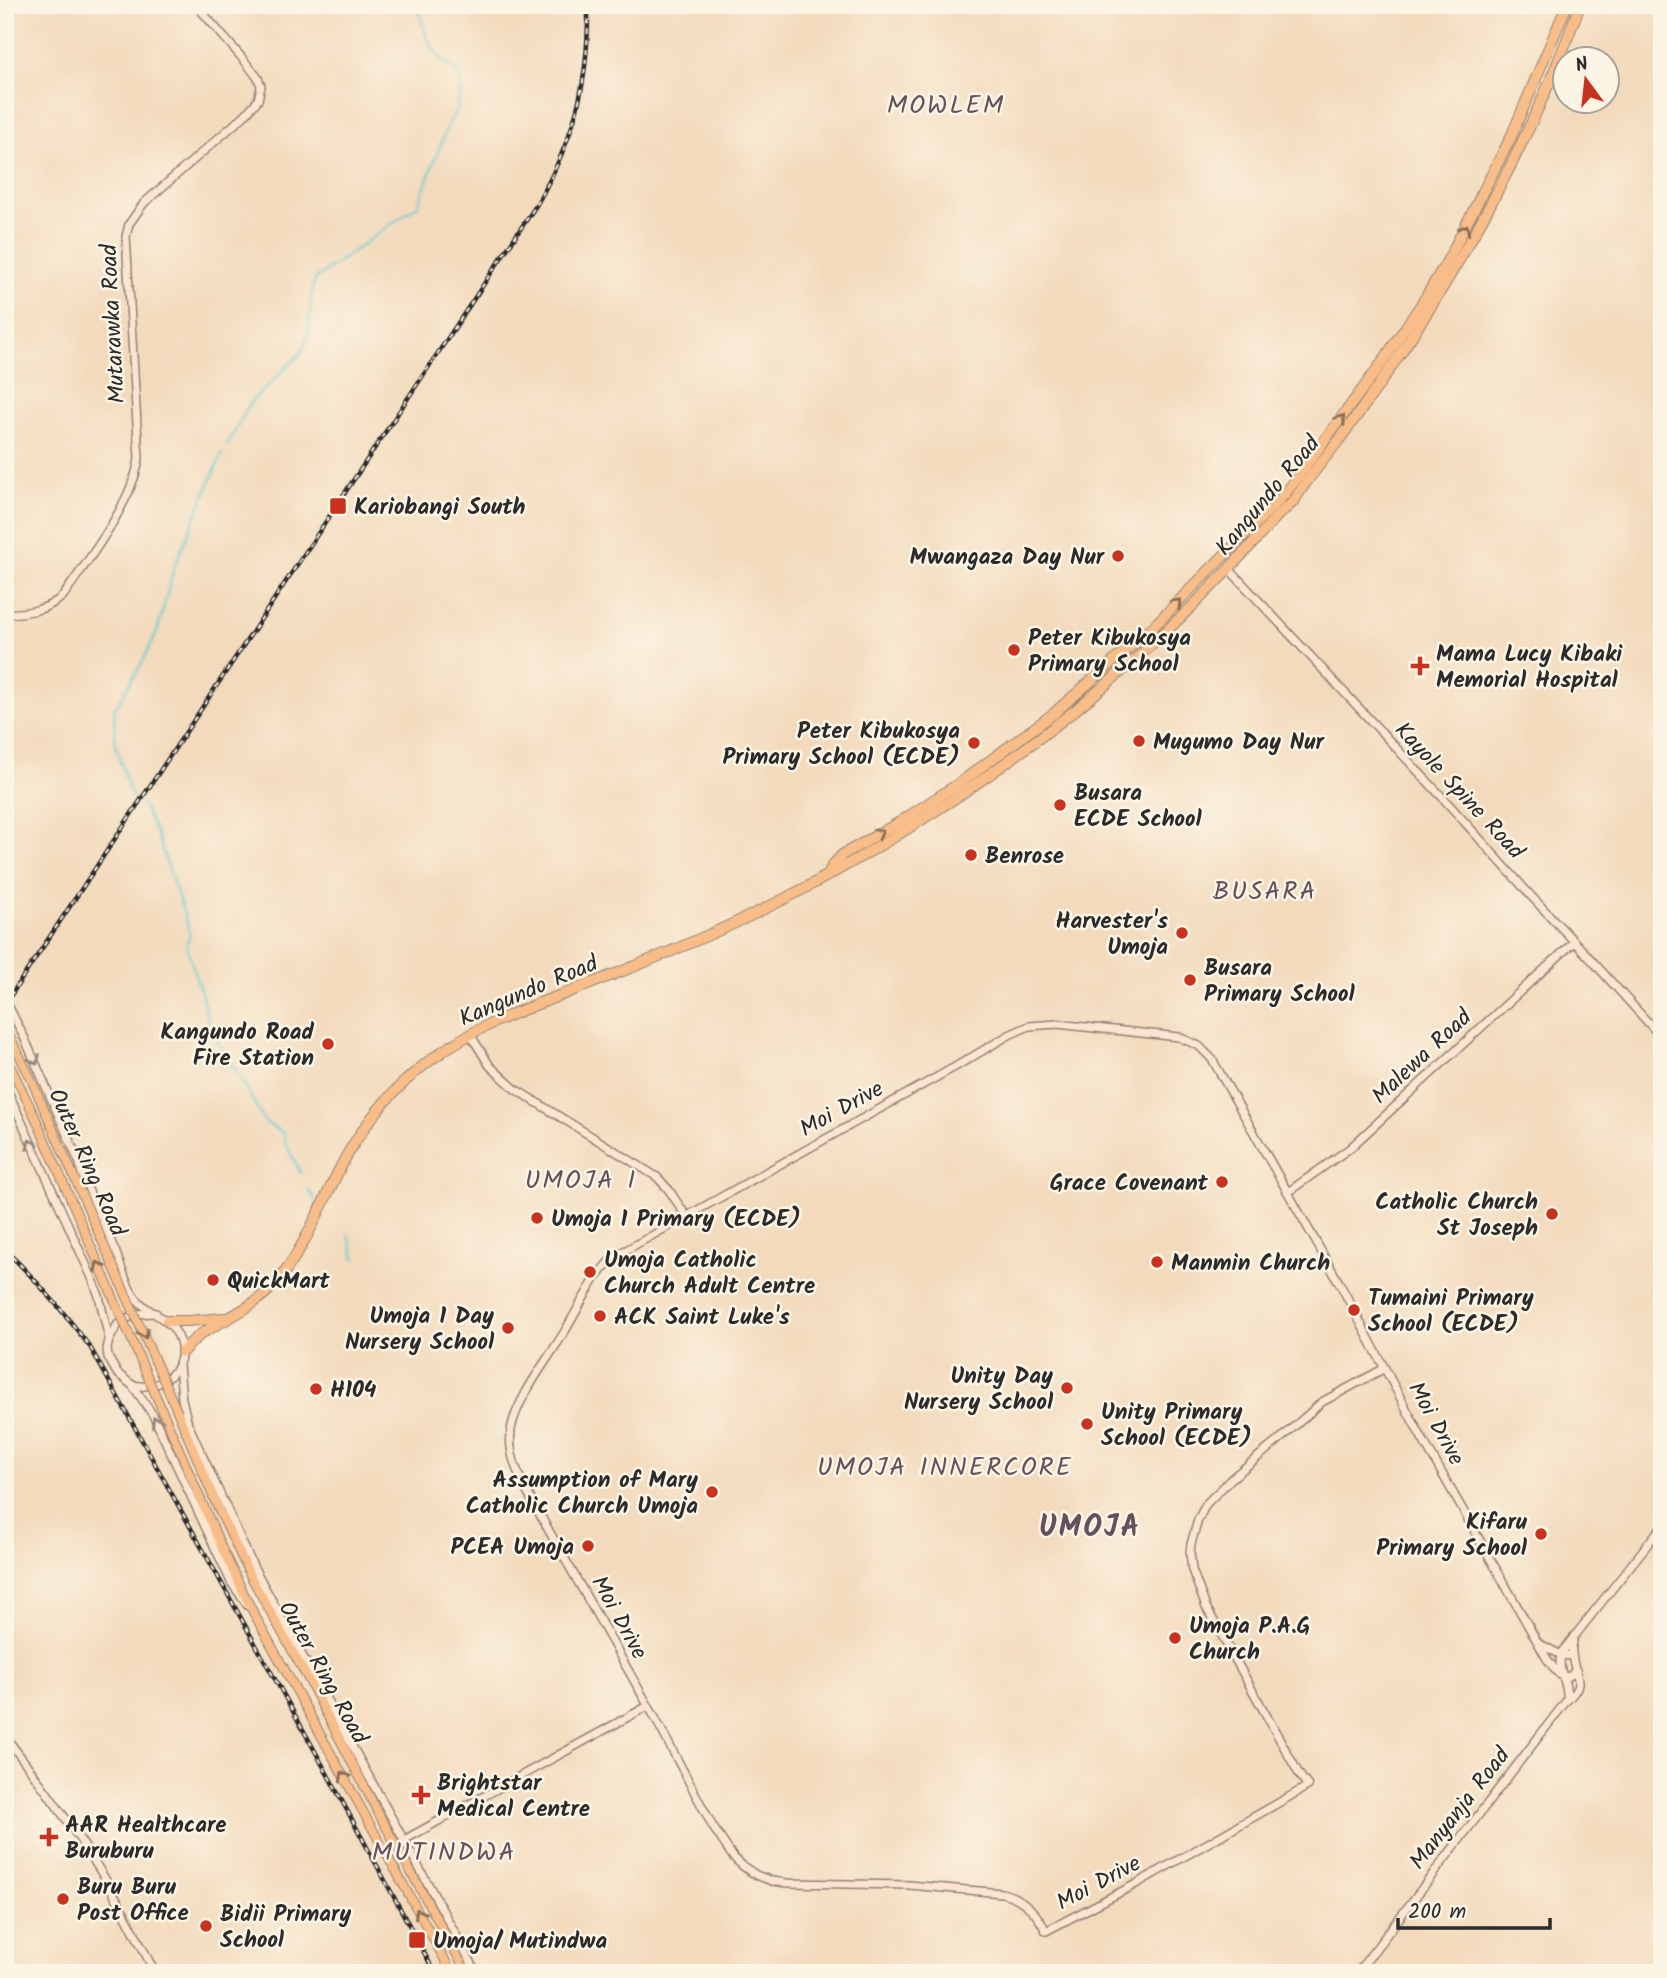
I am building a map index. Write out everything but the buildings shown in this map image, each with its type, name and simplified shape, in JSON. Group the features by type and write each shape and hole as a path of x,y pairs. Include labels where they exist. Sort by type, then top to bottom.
{"highway":[{"name":"Kangundo Road","path":"916,818 1073,698 1153,627 1285,494 1381,364 1444,266 1511,138 1567,5"},
{"name":"Kangundo Road","path":"182,1352 205,1331 255,1303 276,1283 300,1247 349,1152 371,1119 407,1079 447,1048 485,1026 694,943 800,891 1068,717 1142,654 1294,501 1388,373 1482,222 1548,88 1580,5"},
{"path":"167,1321 232,1317"}],"main road":[{"name":"Outer Ring Road","path":"5,1027 30,1077 217,1506 250,1574 467,1973"},
{"name":"Outer Ring Road","path":"5,1055 35,1117 187,1469 253,1612 452,1973"},
{"path":"270,1600 271,1614"}],"street":[{"name":"Mutarawka Road","path":"5,614 41,609 55,603 62,596 124,503 135,477 139,459 126,236 129,224 144,203 244,116 258,100 261,86 258,78 196,5"},
{"name":"Kayole Spine Road","path":"1229,569 1662,1038"},
{"name":"Malewa Road","path":"1288,1192 1350,1148 1574,942"},
{"name":"Outer Ring Road","path":"5,999 80,1164 82,1175 132,1293 177,1332 182,1352"},
{"name":"Moi Drive","path":"1385,1368 1322,1402 1232,1478 1206,1504 1191,1544 1192,1570 1206,1607 1308,1786 1136,1884 1046,1931 1027,1905 1014,1896 1002,1893 909,1885 786,1883 756,1875 733,1857 713,1827 515,1469 511,1452 511,1430 516,1413 532,1384 596,1279 607,1264 630,1248 1029,1026 1048,1024 1170,1036 1199,1046 1212,1059 1341,1286 1385,1368 1418,1431 1538,1643 1563,1678"},
{"path":"470,1034 490,1066 515,1089 657,1177 670,1189 686,1216"},
{"name":"Outer Ring Road","path":"5,1085 93,1280 103,1309 109,1340 107,1349 112,1365 132,1385 158,1425 231,1582 253,1612"},
{"path":"109,1340 113,1331 126,1318 135,1314 156,1313"},
{"path":"182,1352 179,1365 182,1399 188,1424 239,1537 270,1600 477,1973"},
{"path":"132,1385 154,1386 164,1381 179,1365"},
{"path":"1567,1700 1568,1688 1559,1667 1566,1645 1662,1526"},
{"path":"1563,1678 1576,1670 1572,1656 1574,1636"},
{"path":"1538,1643 1561,1655 1572,1656"},
{"path":"1549,1649 1566,1645"},
{"name":"Manyanja Road","path":"1357,1973 1575,1692 1578,1685 1576,1670"},
{"path":"404,1840 648,1706"},
{"path":"5,1736 102,1873 155,1973"}],"waterway":[{"path":"227,446 250,403 300,354 305,345 316,278 418,205 448,125 457,109 461,87 458,73 442,59 431,44 419,5"},
{"path":"138,800 131,795 115,742 114,710 157,632 174,567 222,454"},
{"path":"142,804 157,835 189,929 186,945 210,1029 263,1119 284,1133 285,1142 301,1174"},
{"path":"308,1189 316,1201"},
{"path":"348,1234 356,1260"}],"railway":[{"path":"5,1004 537,204 561,155 577,109 586,60 588,5"},
{"path":"5,1250 50,1297 90,1347 435,1973"}],"place":[{"name":"Kariobangi South","path":"338,506"},
{"name":"Mwangaza Day Nur","path":"1118,556"},
{"name":"Peter Kibukosya Primary School","path":"1014,650"},
{"name":"Mama Lucy Kibaki Memorial Hospital","path":"1420,666"},
{"name":"Mugumo Day Nur","path":"1139,741"},
{"name":"Peter Kibukosya Primary School (ECDE)","path":"974,743"},
{"name":"Busara ECDE School","path":"1060,805"},
{"name":"Benrose","path":"971,855"},
{"name":"Harvester's Umoja","path":"1182,933"},
{"name":"Busara Primary School","path":"1190,980"},
{"name":"Kangundo Road Fire Station","path":"328,1044"},
{"name":"Grace Covenant","path":"1222,1182"},
{"name":"Catholic Church St Joseph","path":"1552,1214"},
{"name":"Umoja 1 Primary (ECDE)","path":"537,1218"},
{"name":"Manmin Church","path":"1157,1262"},
{"name":"Umoja Catholic Church Adult Centre","path":"590,1272"},
{"name":"QuickMart","path":"213,1280"},
{"name":"Tumaini Primary School (ECDE)","path":"1354,1310"},
{"name":"ACK Saint Luke's","path":"600,1316"},
{"name":"Umoja 1 Day Nursery School","path":"508,1328"},
{"name":"Unity Day Nursery School","path":"1067,1388"},
{"name":"H104","path":"316,1389"},
{"name":"Unity Primary School (ECDE)","path":"1087,1424"},
{"name":"Assumption of Mary Catholic Church Umoja","path":"712,1492"},
{"name":"Kifaru Primary School","path":"1541,1534"},
{"name":"PCEA Umoja","path":"588,1546"},
{"name":"Umoja P.A.G Church","path":"1175,1638"},
{"name":"Brightstar Medical Centre","path":"421,1795"},
{"name":"AAR Healthcare Buruburu","path":"49,1837"},
{"name":"Buru Buru Post Office","path":"63,1899"},
{"name":"Bidii Primary School","path":"206,1926"},
{"name":"Umoja/ Mutindwa","path":"417,1940"}],"district":[{"name":"MOWLEM","path":"946,104"},
{"name":"BUSARA","path":"1265,890"},
{"name":"UMOJA I","path":"581,1179"},
{"name":"UMOJA INNERCORE","path":"945,1466"},
{"name":"UMOJA","path":"1090,1526"},
{"name":"MUTINDWA","path":"444,1851"}]}
